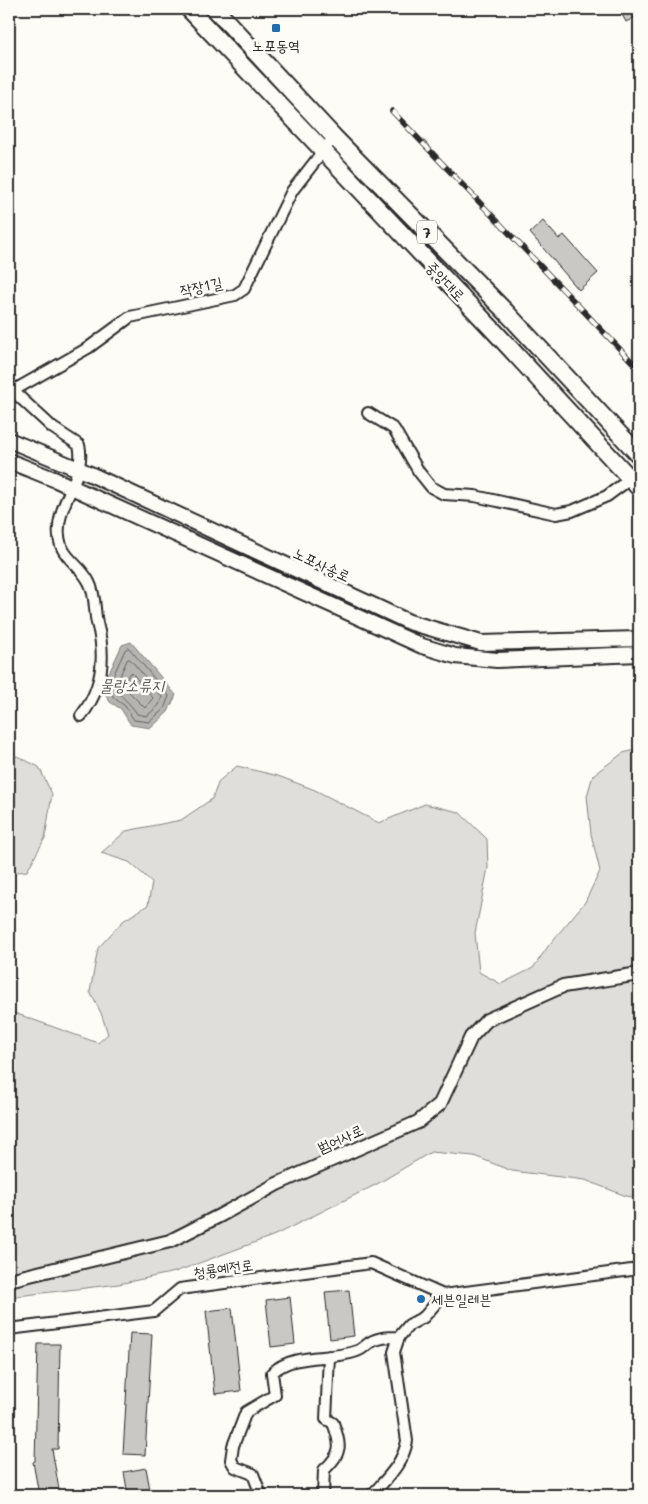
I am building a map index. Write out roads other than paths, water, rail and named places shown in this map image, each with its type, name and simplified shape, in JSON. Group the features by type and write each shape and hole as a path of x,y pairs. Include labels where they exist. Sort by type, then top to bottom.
{"main road":[{"name":"중앙대로","path":"189,9 495,332 634,483"},
{"name":"중앙대로","path":"215,9 334,137 506,312 639,455"},
{"name":"노포사송로","path":"9,440 78,469 409,622 437,632 482,643 639,639"},
{"path":"9,461 422,646 455,656 497,660 639,654"}],"street":[{"name":"작장1길","path":"11,392 88,348 130,317 235,295 244,289 292,191 334,137"},
{"path":"11,392 53,428 79,446 82,457 61,511 59,536 62,552 89,582 103,647 99,679 81,716"},
{"path":"368,413 394,429 419,472 431,487 444,494 475,496 556,514 572,511 634,483"},
{"name":"범어사로","path":"9,1280 170,1240 221,1216 277,1184 418,1122 440,1104 471,1037 487,1020 563,986 639,974"},
{"name":"청룡예전로","path":"9,1329 154,1311 180,1289 371,1263 443,1295"},
{"path":"372,1495 394,1471 405,1455 407,1441 394,1352 399,1337 409,1325 424,1317 443,1295 638,1271"},
{"path":"261,1495 253,1474 236,1467 231,1460 233,1446 246,1412 275,1395 272,1373 278,1367 316,1357 358,1351 384,1336 399,1337"},
{"path":"323,1495 324,1470 332,1463 340,1442 333,1423 326,1419 329,1356"}],"water":[{"name":"물랑소류지","path":"131,642 176,695 168,712 151,728 131,725 121,709 110,702 102,688 122,645"}],"railway":[{"path":"392,111 639,369"}],"place":[{"name":"노포동역","path":"276,28"},
{"name":"세븐일레븐","path":"421,1299"}]}
